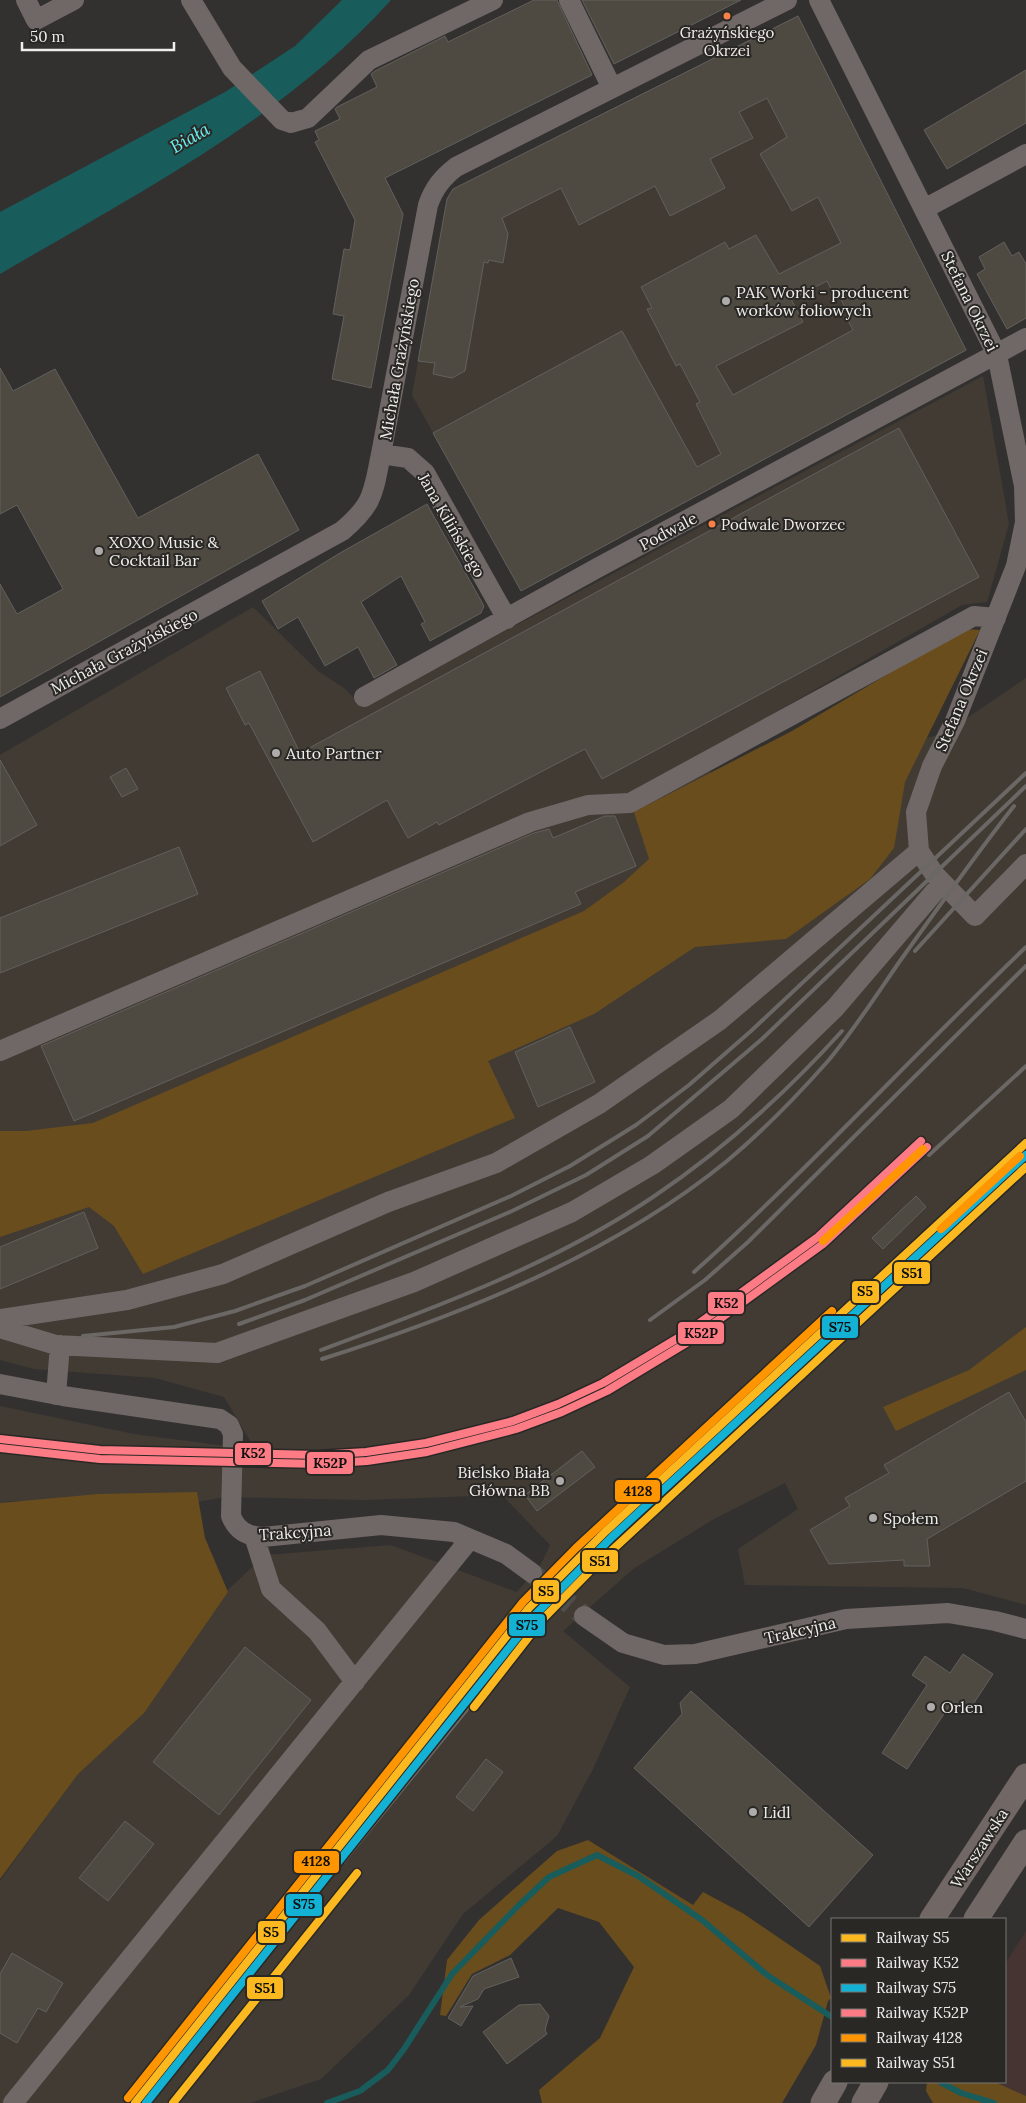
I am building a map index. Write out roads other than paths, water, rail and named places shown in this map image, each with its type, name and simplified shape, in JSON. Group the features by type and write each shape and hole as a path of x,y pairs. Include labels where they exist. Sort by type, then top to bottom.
{"main road":[{"name":"Warszawska","path":"933,1918 1026,1776"},
{"path":"977,1918 1026,1842"},
{"path":"824,2103 834,2083"},
{"path":"864,2103 875,2083"}],"street":[{"path":"26,0 36,20 74,0"},
{"path":"191,0 232,68 282,120 291,124 308,118 368,60 493,0"},
{"path":"569,0 612,88"},
{"name":"Michała Grażyńskiego","path":"0,719 342,531 362,514 369,500 381,454 428,205 433,189 442,178 456,166 787,0"},
{"name":"Stefana Okrzei","path":"820,0 997,355 1024,486 1025,522 1016,566 955,721 922,792 916,812 919,851"},
{"path":"924,208 1026,154"},
{"name":"Podwale","path":"364,697 1026,338"},
{"name":"Jana Kilińskiego","path":"381,454 408,458 425,473 506,619"},
{"path":"0,1051 530,822 588,806 630,803 974,616 996,618"},
{"path":"0,1319 127,1300 223,1274 388,1202 496,1162 599,1104 720,1020 919,851 942,882 975,916 1026,864"},
{"path":"0,1328 60,1345 217,1353 414,1282 572,1212 652,1165 732,1109 835,1008 942,882"},
{"path":"56,1395 60,1345"},
{"name":"Trakcyjna","path":"0,1384 56,1395 220,1419 229,1425 233,1434 231,1516 235,1527 244,1534 254,1536 381,1525 454,1532 506,1554 532,1573"},
{"path":"254,1536 271,1589 317,1631 355,1682"},
{"path":"13,2103 470,1539"},
{"name":"Trakcyjna","path":"584,1616 624,1643 664,1655 695,1654 846,1619 948,1613 996,1621 1026,1629"}],"water":[{"name":"Biała","path":"342,0 391,0 349,43 304,82 256,118 155,184 0,274 0,212 225,92 295,46"}],"waterway":[{"path":"327,2103 360,2091 388,2070 404,2049 452,1974 518,1906 549,1877 597,1855 638,1876 702,1920 767,1975 831,2016"},
{"path":"942,2083 961,2093 994,2103"}],"tunnel":[{"path":"532,1573 584,1616"}],"railway":[{"path":"83,1336 174,1327 235,1311 305,1286 511,1196 570,1166 636,1125 689,1085 751,1031 1026,773"},
{"path":"239,1324 305,1300 512,1211 586,1175 648,1136 762,1039 1026,786"},
{"path":"322,1359 429,1322 534,1278 585,1253 635,1225 682,1195 727,1161 779,1113 838,1049 956,883 1014,806"},
{"path":"915,951 1026,829"},
{"path":"694,1272 779,1193 1026,947"},
{"path":"650,1320 705,1280 748,1242 1026,966"},
{"path":"321,1350 492,1283 574,1244 614,1221 679,1179 729,1140 776,1099 842,1031"},
{"path":"929,1155 1026,1066"},
{"path":"343,1862 542,1617 600,1557 947,1235"}],"rail line":[{"name":"K52","path":"0,1439 100,1450 318,1455 366,1452 426,1443 513,1421 558,1404 603,1383 683,1335 818,1237 921,1141"},
{"name":"S5","path":"135,2103 529,1608 606,1531 1026,1143"},
{"name":"K52P","path":"0,1448 100,1459 319,1464 367,1461 427,1452 516,1429 562,1412 607,1391 688,1342 823,1244 927,1147"},
{"name":"4128","path":"823,1241 923,1149"},
{"name":"S75","path":"146,2103 536,1614 612,1537 1026,1155"},
{"name":"4128","path":"941,1229 1020,1156"},
{"name":"S51","path":"474,1707 542,1620 594,1567 1026,1167"},
{"name":"4128","path":"128,2098 523,1602 576,1548 832,1311"},
{"name":"S51","path":"173,2103 357,1873"}],"place":[{"name":"Grażyńskiego Okrzei","path":"727,16"},
{"name":"PAK Worki - producent worków foliowych","path":"726,301"},
{"name":"Podwale Dworzec","path":"712,524"},
{"name":"XOXO Music & Cocktail Bar","path":"99,551"},
{"name":"Auto Partner","path":"276,753"},
{"name":"Bielsko Biała Główna BB","path":"560,1481"},
{"name":"Społem","path":"873,1518"},
{"name":"Orlen","path":"931,1707"},
{"name":"Lidl","path":"753,1812"}]}
